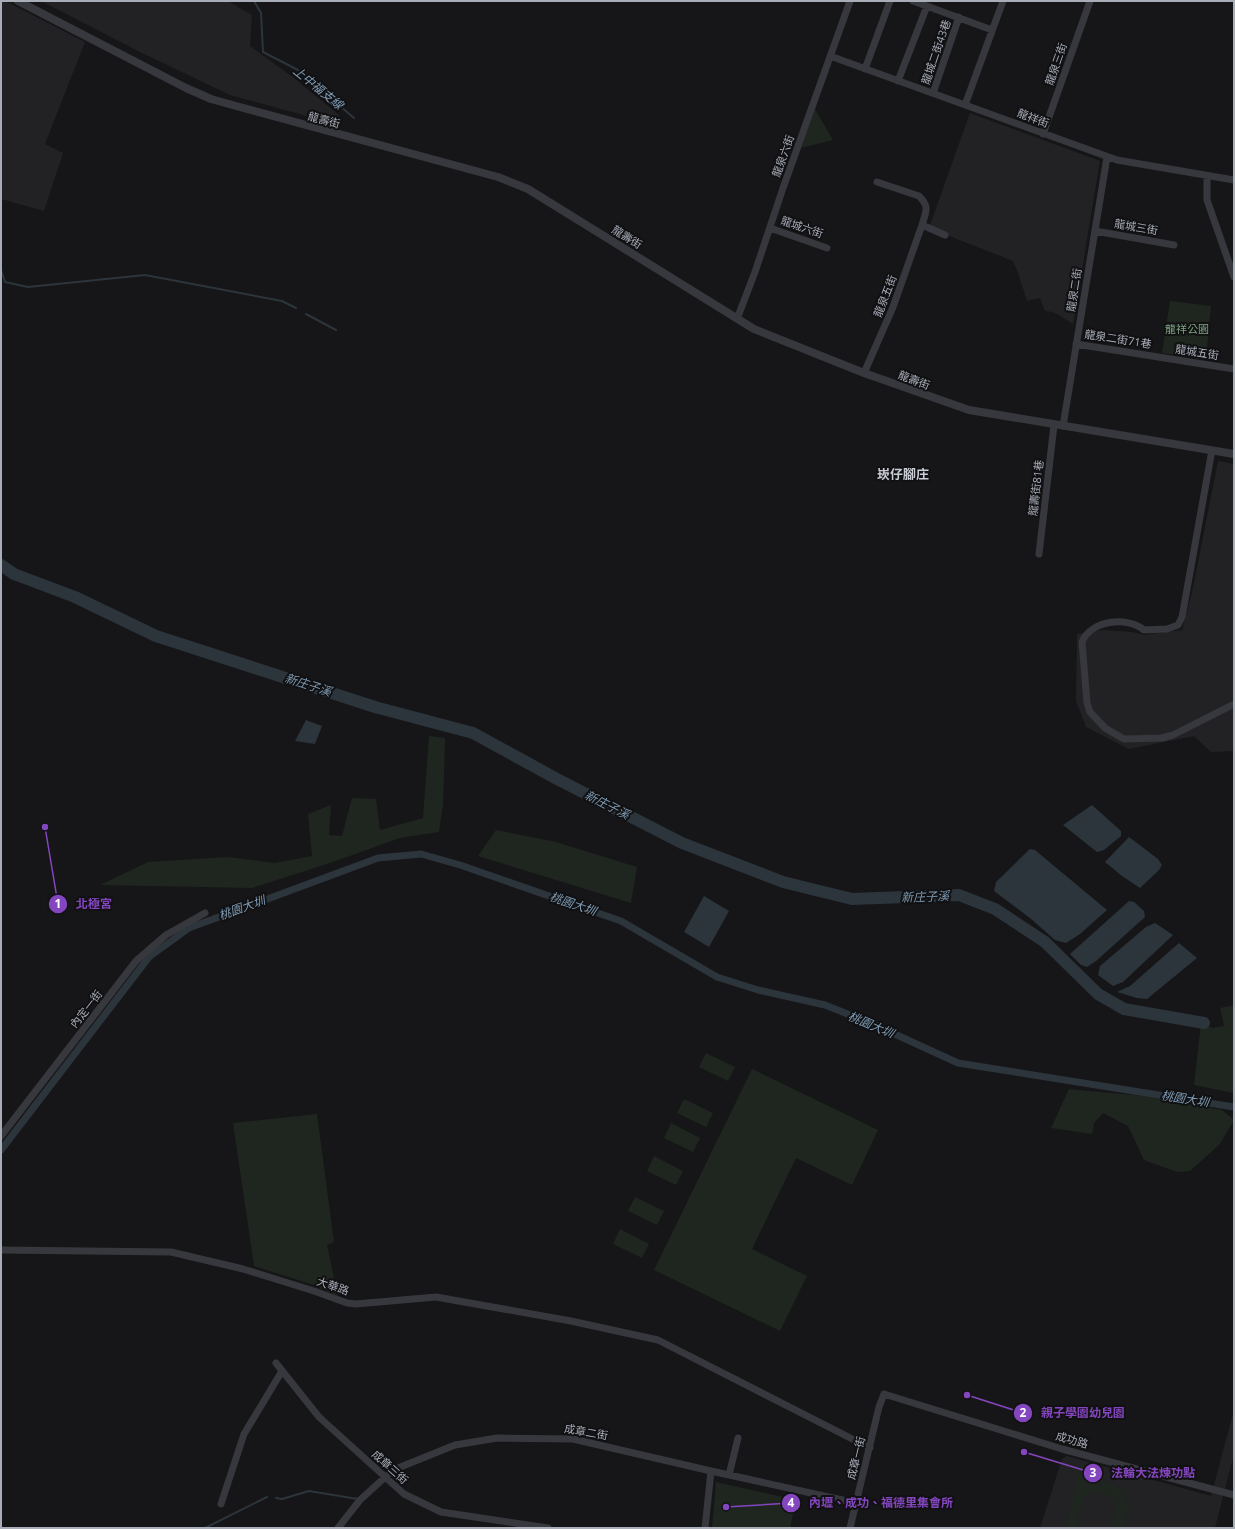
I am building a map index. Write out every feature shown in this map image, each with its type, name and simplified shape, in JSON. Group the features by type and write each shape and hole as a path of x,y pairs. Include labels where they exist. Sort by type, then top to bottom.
{"street":[{"name":"龍壽街","path":"18,1 186,88 211,99 469,169 528,189 737,319 766,334 864,373 969,410 1234,454"},
{"name":"龍泉六街","path":"737,319 850,1"},
{"path":"865,69 890,1"},
{"path":"913,1 992,30"},
{"path":"965,105 1003,1"},
{"name":"龍泉三街","path":"1043,134 1090,1"},
{"path":"898,81 927,6"},
{"name":"龍城二街43巷","path":"932,93 959,17"},
{"name":"龍祥街","path":"830,56 1107,157 1234,180"},
{"name":"龍泉二街","path":"1063,426 1107,157"},
{"path":"1207,176 1206,200 1234,277"},
{"name":"龍泉五街","path":"864,373 893,307 927,210 924,201 919,196 877,182"},
{"path":"922,225 945,235"},
{"name":"龍城六街","path":"770,228 827,248"},
{"name":"龍城三街","path":"1095,231 1174,245"},
{"name":"龍泉二街71巷","path":"1076,344 1156,357"},
{"name":"龍城五街","path":"1156,357 1234,369"},
{"name":"龍壽街81巷","path":"1039,554 1054,425"},
{"path":"1212,450 1182,617 1178,625 1167,629 1144,630 1138,626 1111,621 1091,629 1085,635 1082,642 1087,703 1090,712 1105,728 1124,739 1162,738 1173,735 1234,704"},
{"name":"內定一街","path":"1,1136 136,961 166,935 205,913"},
{"name":"大華路","path":"1,1250 171,1252 243,1270 314,1291 347,1303 356,1304 436,1297 571,1321 658,1340 870,1448"},
{"name":"成章三街","path":"276,1363 319,1417 404,1494 441,1512 548,1528"},
{"path":"221,1504 244,1434 282,1372"},
{"name":"成章一街","path":"850,1528 879,1407 884,1394"},
{"name":"成功路","path":"884,1394 1062,1449 1234,1495"},
{"name":"成章二街","path":"338,1528 360,1500 384,1476 393,1470 455,1444 510,1437 573,1439 711,1472 856,1503"},
{"path":"729,1475 738,1438"},
{"path":"705,1528 711,1472"}],"shaded area":[{"path":"1,1 5,1 85,42 45,144 63,153 44,211 1,199"},
{"path":"41,1 228,1 252,15 250,46 294,78 339,115 336,124 230,95 142,53"},
{"path":"970,113 1100,161 1073,324 1059,315 1045,311 1040,298 1027,301 1013,261 929,228"},
{"path":"1218,461 1234,464 1234,751 1211,752 1194,736 1129,749 1086,727 1076,701 1077,634 1103,630 1132,632 1145,635 1182,630 1193,588"},
{"path":"306,720 322,726 315,744 295,741"},
{"path":"1092,805 1121,831 1121,836 1104,850 1097,852 1063,825"},
{"path":"1129,837 1158,859 1162,865 1159,870 1140,888 1105,862"},
{"path":"1030,849 1035,850 1107,910 1080,934 1066,943 1055,940 1030,918 994,891 996,882"},
{"path":"704,896 729,911 709,947 684,932"},
{"path":"1129,901 1134,902 1144,911 1145,917 1096,961 1087,967 1081,965 1070,954"},
{"path":"1155,923 1173,935 1123,982 1113,986 1098,975 1100,966 1146,927"},
{"path":"1179,943 1197,958 1147,999 1137,998 1117,992 1130,986"},
{"path":"1234,1410 1234,1454 1215,1528 1040,1528 1062,1459 1067,1456 1211,1496"}],"green space":[{"path":"815,109 833,140 801,148"},
{"name":"龍祥公園","path":"1170,301 1211,306 1206,359 1162,353"},
{"path":"429,736 445,738 443,805 439,832 400,838 330,863 252,888 100,885 148,862 228,857 275,863 312,856 308,814 331,805 329,835 342,836 352,798 376,799 380,830 423,818"},
{"path":"496,830 556,842 637,867 631,903 478,856"},
{"path":"1234,1005 1234,1093 1194,1085 1201,1023 1212,1028 1224,1026 1220,1008"},
{"path":"706,1053 735,1067 728,1081 699,1067"},
{"path":"752,1069 878,1130 852,1185 796,1158 752,1249 807,1276 780,1331 654,1270"},
{"path":"1069,1089 1143,1096 1222,1110 1234,1120 1220,1144 1190,1171 1177,1172 1144,1160 1128,1126 1103,1113 1094,1123 1092,1134 1051,1128"},
{"path":"684,1099 713,1113 706,1127 677,1113"},
{"path":"317,1114 334,1242 327,1245 338,1296 314,1285 254,1266 233,1123"},
{"path":"671,1123 700,1138 693,1152 664,1138"},
{"path":"654,1156 683,1171 676,1185 647,1171"},
{"path":"635,1197 664,1211 657,1225 628,1211"},
{"path":"620,1229 649,1244 642,1258 613,1244"},
{"path":"1080,1466 1090,1469 1088,1484 1094,1482 1108,1483 1120,1488 1124,1493 1127,1499 1128,1511 1124,1528 1112,1528 1116,1507 1108,1495 1098,1492 1089,1495 1083,1501 1076,1528 1066,1528"},
{"path":"716,1482 796,1500 790,1528 712,1528"}],"waterway":[{"name":"上中福支線","path":"254,1 261,13 263,52 298,70 354,118"},
{"path":"1,270 5,282 28,287 145,275 282,301 296,308"},
{"path":"306,314 336,330"},
{"name":"新庄子溪","path":"1,565 14,574 75,597 156,636 375,707 473,733 557,779 682,843 783,882 852,899 959,895 995,909 1045,942 1098,994 1124,1009 1204,1023"},
{"name":"桃園大圳","path":"1,1150 149,957 189,928 378,858 421,854 460,865 621,921 717,977 758,990 825,1005 875,1025 958,1063 1234,1107"},
{"path":"276,1498 282,1499 309,1491 358,1499"},
{"path":"205,1528 267,1497"}],"place":[{"name":"北極宮","path":"45,827"},
{"name":"親子學園幼兒園","path":"967,1395"},
{"name":"法輪大法煉功點","path":"1024,1452"},
{"name":"內壢、成功、福德里集會所","path":"726,1507"}],"district":[{"name":"崁仔腳庄","path":"903,474"}]}
